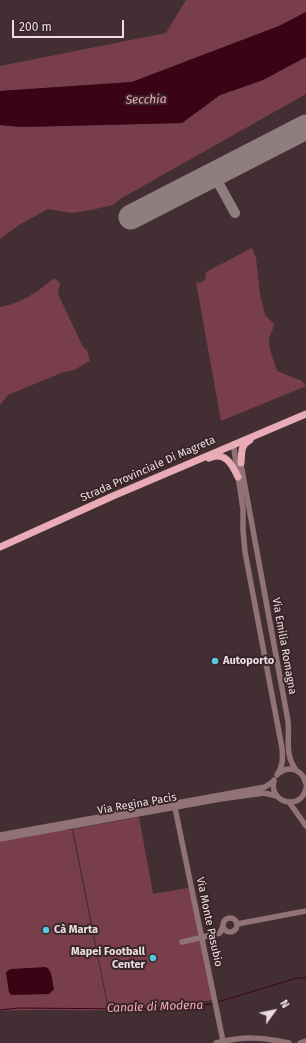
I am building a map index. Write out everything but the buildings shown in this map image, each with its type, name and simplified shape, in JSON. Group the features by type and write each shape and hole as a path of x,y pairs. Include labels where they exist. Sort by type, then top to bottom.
{"main road":[{"name":"Strada Provinciale Di Magreta","path":"0,547 184,465 306,414"},
{"path":"241,463 242,448 244,444 272,431 275,427"},
{"path":"184,465 192,465 212,457 224,457 232,465 238,477"}],"street":[{"name":"Via Emilia Romagna","path":"234,444 241,463 288,721 288,755 291,764 304,776 306,784"},
{"name":"Via Emilia Romagna","path":"234,444 243,509 245,552 282,748 283,762 274,782"},
{"path":"245,552 250,546 256,547"},
{"path":"277,775 286,769 306,776"},
{"path":"274,782 274,789 277,796 289,802 306,826"},
{"name":"Via Regina Pacis","path":"0,835 266,787 274,782"},
{"path":"299,815 300,799 306,789"},
{"name":"Via Regina Pacis","path":"0,839 264,793 277,796"},
{"path":"289,802 300,799"},
{"name":"Via Monte Pasubio","path":"175,808 223,1041"},
{"path":"237,924 306,911"},
{"path":"182,942 220,933 224,921 229,918 233,919 237,924"},
{"path":"223,926 230,932 236,928 237,924"},
{"path":"216,1043 258,1037 289,1043"},
{"path":"300,1043 306,1041"}],"shaded area":[{"path":"186,0 306,0 306,12 279,26 132,82 0,91 0,66 166,33"},
{"path":"306,57 306,94 120,199 113,205 72,213 48,209 19,225 0,239 0,125 21,127 182,123 220,95 263,80"},
{"path":"252,248 256,258 260,294 265,315 274,324 269,344 277,371 302,381 306,386 221,421 196,282 200,283 205,280 206,272"},
{"path":"54,278 60,283 58,294 83,347 87,350 90,361 74,370 61,373 8,395 0,405 0,307 23,300 42,288"},
{"name":"Mapei Football Center","path":"139,817 153,894 194,887 217,999 163,1007 109,1010 73,829"},
{"name":"Cà Marta","path":"60,827 72,830 107,1010 0,1011 0,839"}],"water":[{"name":"Secchia","path":"306,12 306,57 263,80 220,95 182,123 21,127 0,125 0,91 132,82 279,26"},
{"path":"46,967 50,971 54,989 49,994 11,995 9,992 7,971 11,969"}],"waterway":[{"name":"Canale di Modena","path":"218,1002 297,978 306,978"},
{"name":"Canale di Modena","path":"0,1010 19,1008 138,1009 213,1004"}],"taxiway":[{"path":"214,175 235,213"}],"runway":[{"path":"131,217 306,127"}],"place":[{"name":"Autoporto","path":"215,661"},
{"name":"Cà Marta","path":"46,930"},
{"name":"Mapei Football Center","path":"153,958"}]}
